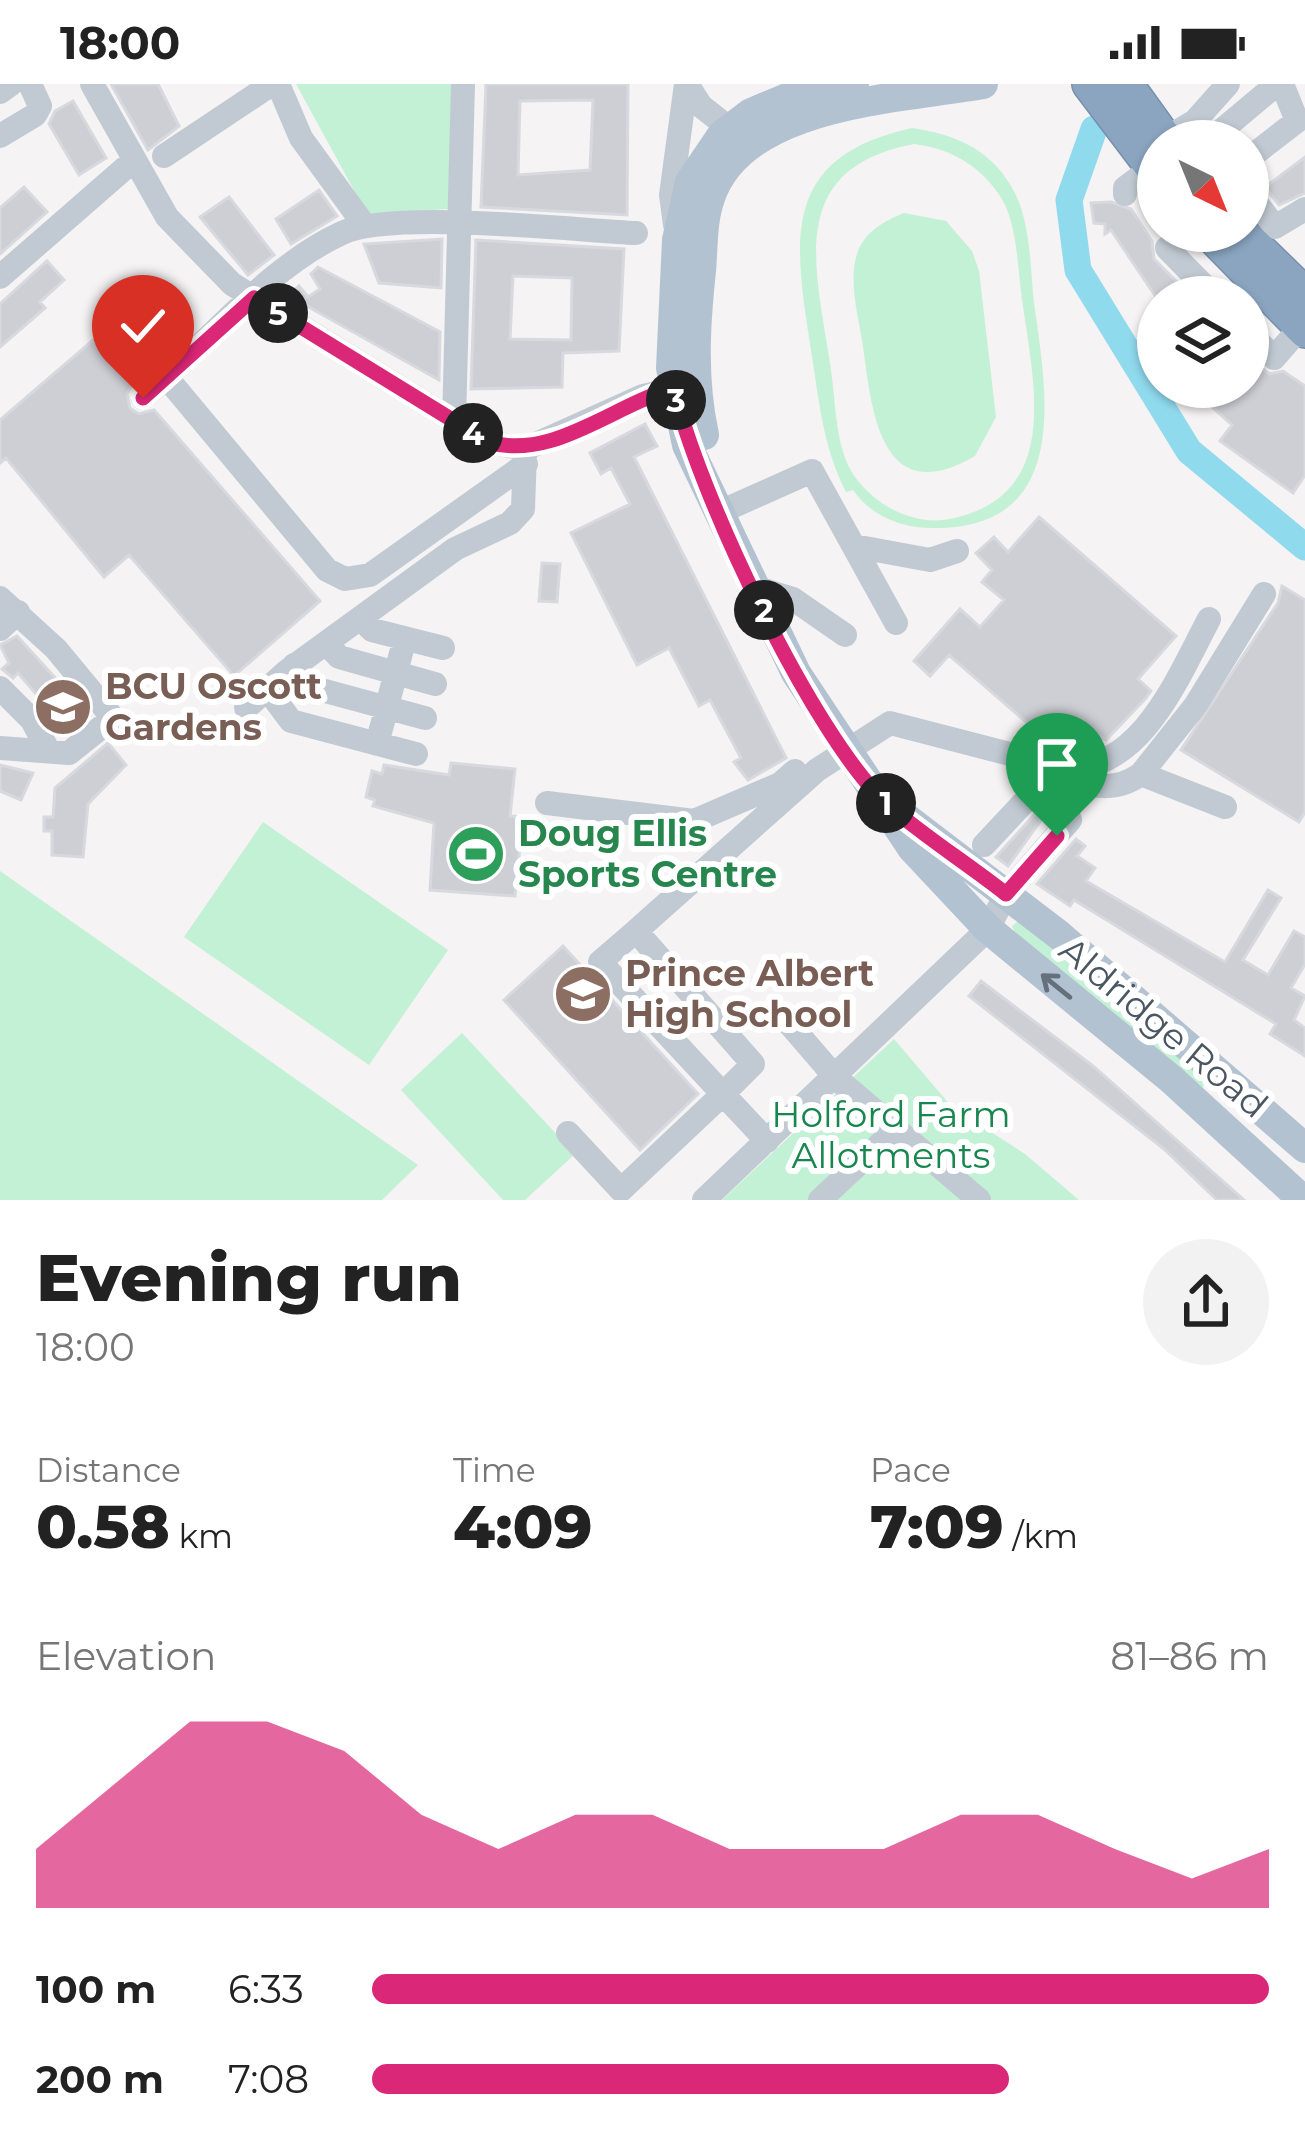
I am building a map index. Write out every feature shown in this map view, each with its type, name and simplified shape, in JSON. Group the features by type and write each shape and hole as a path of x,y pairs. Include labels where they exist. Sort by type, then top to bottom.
{"highway":[{"path":"1096,87 1137,131"},
{"path":"1231,252 1304,317"},
{"path":"1256,252 1304,317"}],"main road":[{"path":"730,128 773,102 854,84"},
{"path":"812,124 953,84 983,84"},
{"name":"Aldridge Road","path":"684,386 706,219 721,174 744,147 812,124"},
{"name":"Aldridge Road","path":"730,128 704,154 690,182 677,240 687,445 754,587 840,743 886,803 912,848 988,929 1199,1105 1303,1200"},
{"name":"Aldridge Road","path":"886,803 1006,894 1226,1075 1305,1148"}],"street":[{"path":"0,92 11,84"},
{"path":"0,136 35,115 40,106 30,84"},
{"path":"92,84 133,161 188,242 254,298 488,442 525,456"},
{"path":"164,156 275,84 302,138 365,226"},
{"path":"454,421 463,84"},
{"path":"687,84 701,106 730,128 773,113 812,124"},
{"path":"677,240 671,195 687,84"},
{"path":"1196,120 1228,84"},
{"path":"1244,120 1294,90 1297,121 1269,143"},
{"path":"0,278 133,161"},
{"path":"1125,194 1137,177"},
{"path":"1269,219 1275,227 1305,209"},
{"path":"143,398 298,261 341,233 365,226 459,224 636,233"},
{"path":"1171,252 1194,276"},
{"path":"1269,353 1274,358 1304,317"},
{"path":"166,378 327,571 345,580 370,575 525,456 643,396 684,386"},
{"path":"246,708 294,665 455,549 510,524 523,509 525,456"},
{"path":"718,506 812,471 896,623"},
{"path":"854,546 930,560 957,551"},
{"path":"754,587 793,599 845,635"},
{"path":"1060,766 1089,785 1119,785 1141,773 1196,706 1264,594"},
{"path":"0,748 75,751 113,718 6,613"},
{"path":"360,618 372,630 443,648"},
{"path":"581,807 547,803 694,820 779,784 840,743 890,723 1060,766 1090,769 1120,753 1163,704 1209,619"},
{"path":"376,744 405,638"},
{"path":"326,643 339,658 435,684"},
{"path":"294,665 314,688 425,718"},
{"path":"0,688 32,720 48,750"},
{"path":"267,689 291,721 416,754"},
{"path":"767,1142 600,962 840,743"},
{"path":"1141,773 1225,807"},
{"path":"704,1200 988,929 1006,894 1070,820 1065,809 1042,796 1027,799 984,845"},
{"path":"568,1132 621,1190 753,1064 636,931"},
{"path":"786,1020 836,1078 979,1200"},
{"path":"1199,1105 1226,1075"},
{"path":"820,1200 895,1131"}],"green space":[{"path":"296,84 452,84 449,209 367,214"},
{"path":"912,128 969,145 1002,173 1022,213 1043,377 1040,450 1029,482 1009,506 977,523 920,527 878,513 853,490 846,492 827,440 805,310 800,240 805,209 817,182 838,160 869,141","holes":["914,144 972,166 1005,204 1016,244 1034,399 1026,461 1011,487 986,506 936,520 885,505 848,466 837,426 816,262 826,201 843,176 872,157"]},
{"path":"904,213 946,221 972,251 979,271 996,417 975,456 944,470 919,471 901,463 887,446 871,399 855,300 860,246 876,228"},
{"path":"263,822 448,950 369,1065 184,937"},
{"path":"0,871 418,1165 382,1200 0,1200"},
{"path":"1021,919 1211,1077 1200,1090 1014,931 1012,926"},
{"path":"462,1033 575,1154 525,1200 503,1200 401,1090"},
{"name":"Holford Farm Allotments","path":"894,1039 951,1106 1025,1154 1079,1200 722,1200"}],"building":[{"path":"111,84 158,84 179,126 148,150"},
{"path":"486,84 628,84 627,215 481,207","holes":["593,100 590,170 518,175 520,101"]},
{"path":"73,101 106,158 79,175 49,124 55,111"},
{"path":"1305,157 1305,193 1279,205 1269,184"},
{"path":"24,187 47,212 0,254 0,208"},
{"path":"319,190 337,216 291,244 276,219"},
{"path":"229,197 274,255 248,275 200,217"},
{"path":"1111,202 1131,209 1137,218 1137,252 1153,252 1171,276 1142,276 1111,230 1105,234 1105,224 1094,223 1091,203"},
{"path":"442,239 441,288 379,283 364,244"},
{"path":"476,240 624,249 619,351 563,353 562,387 471,389","holes":["513,276 572,278 571,340 510,339"]},
{"path":"47,261 64,280 40,302 45,308 0,347 0,304"},
{"path":"318,267 440,332 439,380 289,296 299,286 308,297 320,289 311,274"},
{"path":"93,340 132,385 127,394 130,408 139,414 154,410 320,601 234,676 129,555 104,577 6,458 0,463 0,420"},
{"path":"1283,371 1305,386 1305,475 1293,493 1220,441 1232,425 1213,408 1269,408 1269,374"},
{"path":"645,424 657,446 634,457 786,758 748,780 734,762 741,758 710,700 699,706 669,648 637,665 571,533 630,504 611,468 601,474 590,453"},
{"path":"1039,517 1176,636 1138,679 1151,691 1146,698 1106,740 1095,733 1079,750 1057,749 949,655 930,676 914,661 960,609 980,627 1004,600 982,582 992,570 976,553 994,537 1008,552"},
{"path":"542,563 560,564 557,602 539,601"},
{"path":"1282,586 1305,600 1305,812 1299,822 1181,750 1278,603"},
{"path":"17,636 90,716 70,731 59,718 53,724 49,709 18,673 13,678 2,669 9,663 0,645"},
{"path":"108,743 126,765 88,804 83,857 52,855 52,831 44,831 44,817 53,817 55,788"},
{"name":"Doug Ellis Sports Centre","path":"451,763 515,769 510,816 523,817 515,896 430,890 434,823 373,806 375,800 366,797 372,771 382,774 384,765 449,775"},
{"path":"0,765 33,773 21,800 0,791"},
{"path":"1035,814 1044,816 1008,866 996,857"},
{"path":"1076,839 1085,846 1077,856 1095,868 1086,881 1225,962 1268,890 1281,898 1243,960 1268,975 1294,931 1305,937 1305,964 1291,988 1305,996 1294,1020 1305,1028 1305,1056 1270,1034 1276,1024 1074,900 1070,906 1037,884"},
{"name":"Prince Albert High School","path":"563,946 698,1094 640,1150 504,1000"},
{"path":"981,981 1093,1066 1244,1200 1217,1200 1164,1149 969,996"}],"waterway":[{"path":"1094,129 1069,200 1078,270 1189,451 1305,547"}],"place":[{"name":"BCU Oscott Gardens","path":"63,707"},
{"name":"Doug Ellis Sports Centre","path":"476,854"},
{"name":"Prince Albert High School","path":"583,994"}],"route":[{"path":"143,398 254,298 488,442 509,448 550,442 643,396 674,388 692,456 796,673 818,712 886,803 1006,894 1057,836"}]}
